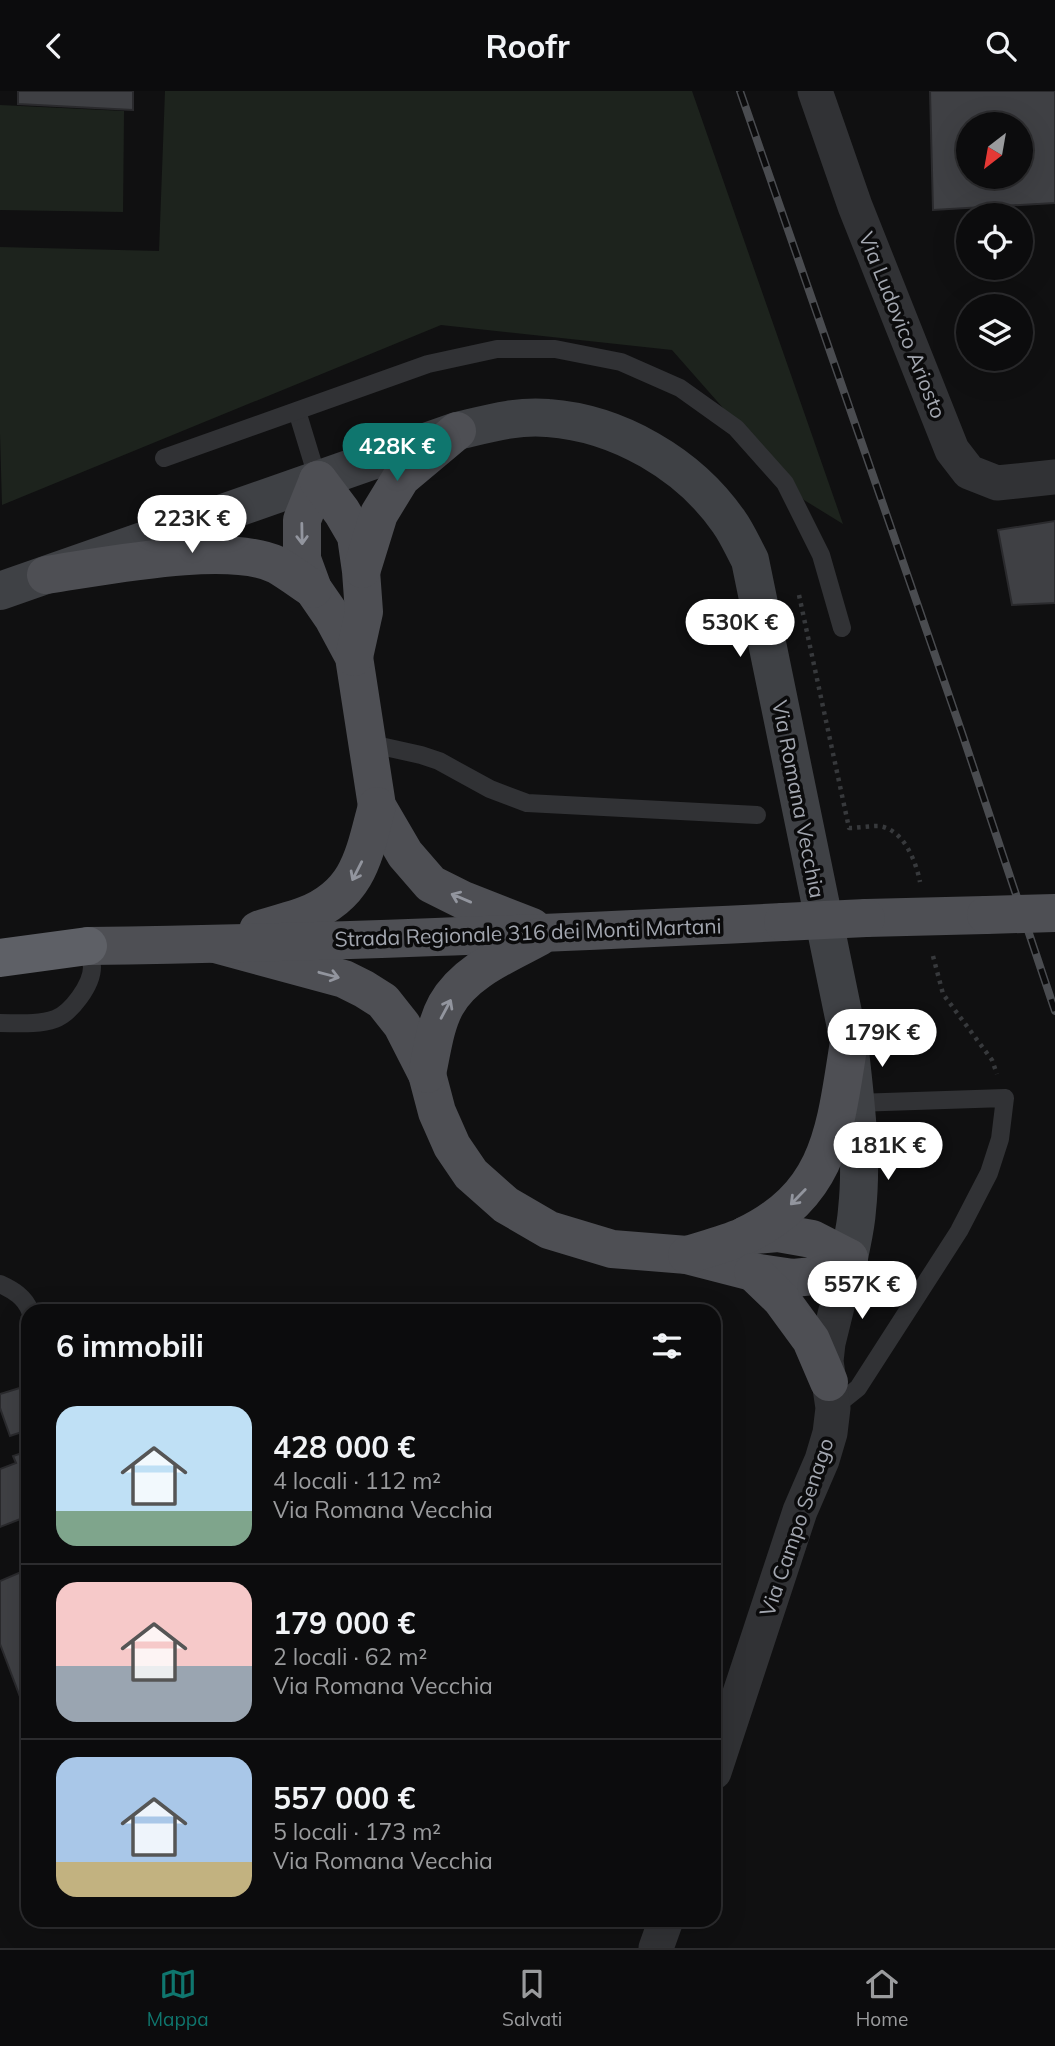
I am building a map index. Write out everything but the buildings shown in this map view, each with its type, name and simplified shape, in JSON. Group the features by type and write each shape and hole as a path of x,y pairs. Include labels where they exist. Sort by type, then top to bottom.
{"highway":[{"name":"Strada Regionale 316 dei Monti Martani","path":"0,947 88,946"},
{"path":"0,958 88,946"}],"main road":[{"path":"361,571 379,514 401,478 457,431"},
{"path":"318,479 356,536 364,612 354,657"},
{"path":"318,479 302,520 302,559 313,589 333,618 354,657 377,806 405,854 431,884 456,897 547,933"},
{"path":"46,575 165,559 233,554 275,564 313,589"},
{"path":"215,944 304,916 340,895 360,866 377,806"},
{"name":"Strada Regionale 316 dei Monti Martani","path":"88,946 547,933 866,918 1055,913"},
{"path":"427,1074 447,1003 482,968 547,933"},
{"path":"215,944 344,979 383,1001 402,1025 427,1074 437,1112 452,1146 471,1174 506,1205 549,1230 612,1249 687,1255 753,1272 793,1278 814,1276 849,1258"},
{"path":"687,1255 744,1236 784,1212 807,1188 820,1168 836,1126 849,1042"},
{"path":"744,1236 778,1233 813,1239 849,1258"},
{"path":"753,1272 781,1299 811,1340 831,1395"}],"street":[{"name":"Via Ludovico Ariosto","path":"816,91 855,206 952,450 969,472 997,483 1055,477"},
{"name":"Via Romana Vecchia","path":"0,591 457,431 503,420 547,418 591,425 628,439 668,461 700,487 730,522 750,559 849,1042 859,1163 858,1210 828,1343 826,1361 831,1395"},
{"name":"Via Campo Senago","path":"721,1751 800,1511 822,1460 830,1433 831,1395"},
{"path":"656,1948 664,1927"}],"lane":[{"path":"163,458 428,364 497,349 555,349 621,362 680,387 736,428 785,483 821,555 842,628"},
{"path":"297,411 318,479"},
{"path":"367,743 439,761 490,789 527,803 757,815"},
{"path":"0,1023 54,1020 72,1007 81,995 92,969 88,946"},
{"path":"855,1103 1005,1098"},
{"name":"Via Campo Senago","path":"831,1395 858,1388 959,1231 989,1173 1000,1139 1005,1098"},
{"path":"0,1284 14,1291 27,1304"}],"path":[{"path":"799,595 849,828 880,826 893,831 911,853 921,887"},
{"path":"933,956 943,994 992,1060 1005,1098"}],"shaded area":[{"path":"165,91 692,91 843,524 804,500 672,350 441,325 2,505 0,247 159,251"},
{"path":"0,105 124,111 123,212 0,210"}],"railway":[{"path":"740,91 1055,1011"}]}
